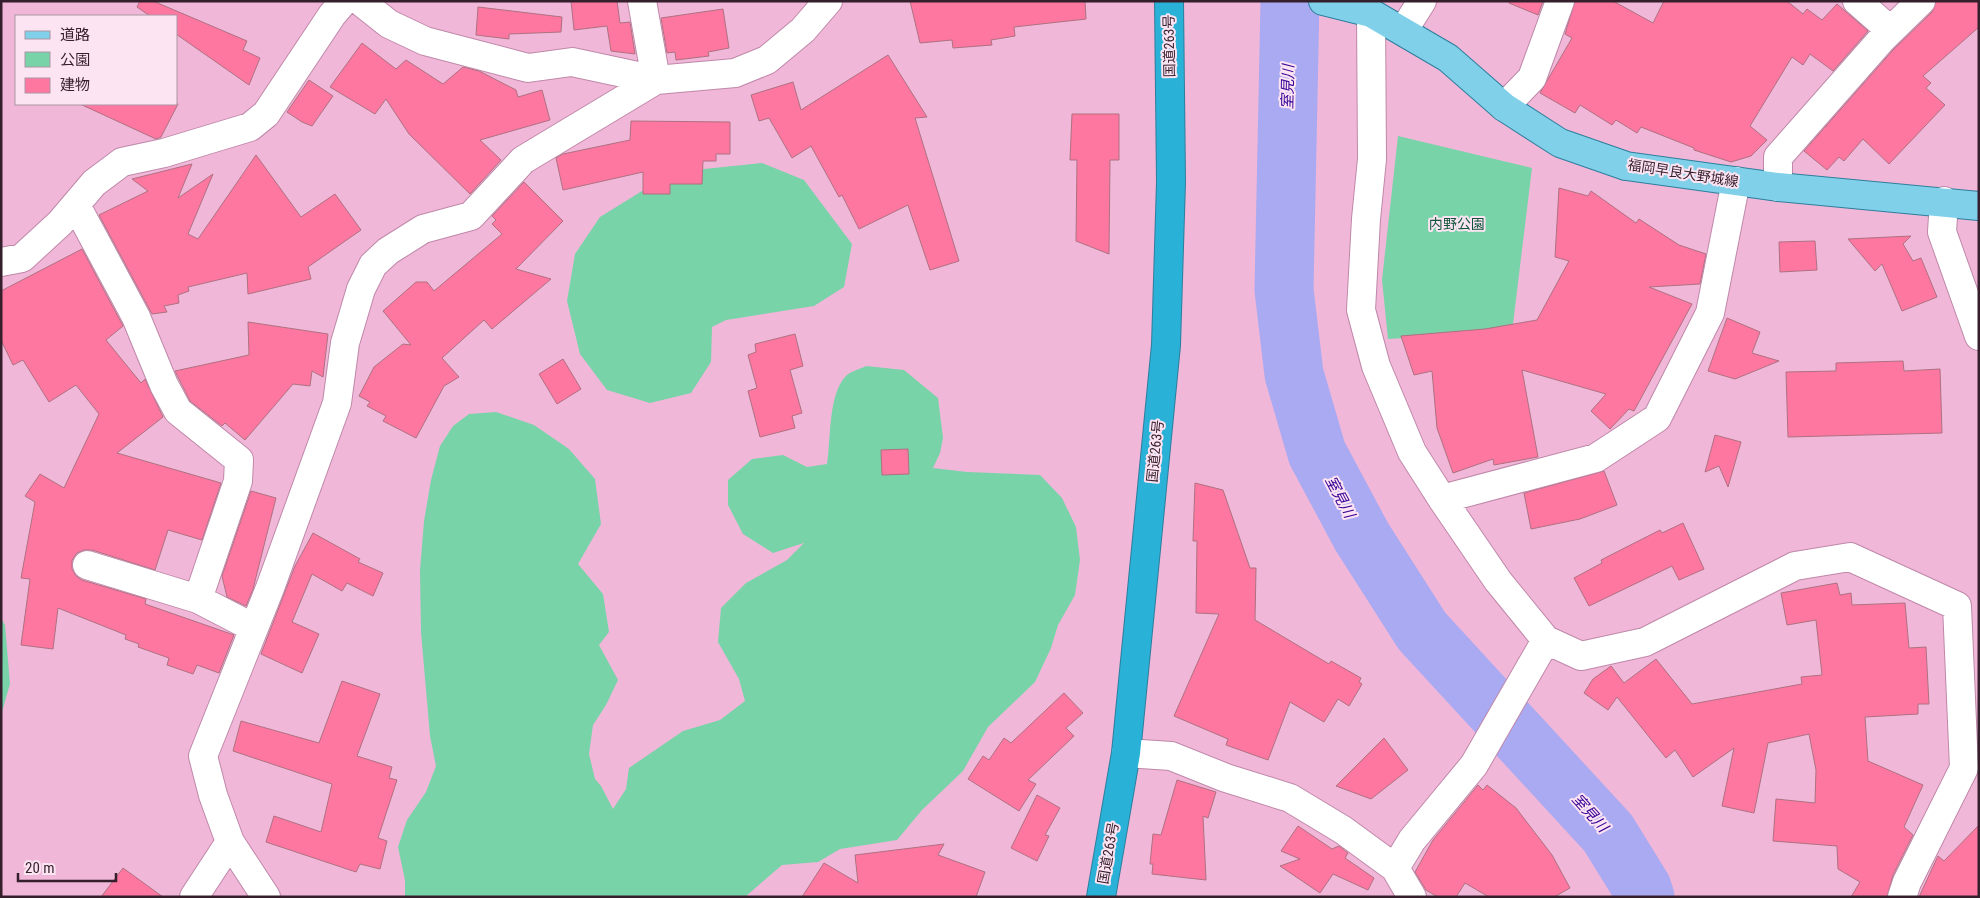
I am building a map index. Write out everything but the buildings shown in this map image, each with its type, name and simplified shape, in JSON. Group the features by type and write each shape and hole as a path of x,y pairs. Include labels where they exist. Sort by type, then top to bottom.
{"highway":[{"name":"国道263号","path":"1100,897 1126,753 1166,345 1171,182 1169,1"}],"main road":[{"name":"福岡早良大野城線","path":"1323,1 1371,13 1448,58 1504,107 1560,143 1626,166 1778,187 1944,201 1979,206"}],"street":[{"path":"1,262 22,258 76,205 94,183 122,162 164,153 250,127 266,114 332,15 344,1"},
{"path":"360,1 389,24 425,41 528,68 572,62 656,80 735,73 767,60 803,30 828,1"},
{"path":"642,1 656,80"},
{"path":"1402,31 1422,1"},
{"path":"1504,107 1532,78 1560,1"},
{"path":"1856,1 1890,30"},
{"path":"1778,187 1778,158 1890,30 1921,1"},
{"path":"1371,13 1372,158 1366,219 1361,310 1376,366 1409,444 1442,499 1498,582 1546,640 1581,656 1645,642 1795,566 1850,557 1957,606 1964,768 1907,882 1902,897"},
{"path":"266,897 230,842 213,795 203,756 270,588 337,403 344,343 361,289 374,265 388,251 423,229 471,216 523,160 656,80"},
{"path":"1442,499 1596,458 1657,418 1710,313 1736,181"},
{"path":"1944,201 1942,232 1979,336"},
{"path":"76,205 136,317 164,385 178,411 239,460 238,481 198,599"},
{"path":"87,565 198,599 254,628"},
{"path":"1395,868 1412,840 1474,765 1546,640"},
{"path":"1126,753 1171,756 1226,778 1290,798 1343,830 1395,868 1412,897"},
{"path":"194,897 230,842"}],"green space":[{"name":"内野公園","path":"1398,136 1532,168 1512,332 1388,339 1382,280"},
{"path":"762,163 804,180 852,244 844,287 814,306 726,320 712,327 711,362 691,393 650,403 607,390 580,354 567,301 575,254 600,217 642,191 704,169"},
{"path":"866,366 904,370 938,398 943,438 940,453 933,468 967,472 1040,475 1062,498 1076,527 1080,560 1075,595 1058,625 1051,648 1035,682 988,727 963,771 922,810 897,840 840,849 818,862 782,865 745,897 405,897 405,880 398,847 407,820 426,792 436,766 430,736 421,632 420,570 424,521 431,480 440,446 453,426 469,414 496,412 534,425 569,449 595,479 601,524 578,564 603,594 609,632 599,645 618,680 606,705 593,725 589,754 595,779 601,786 613,809 626,789 629,768 683,731 720,720 745,701 739,679 718,642 721,608 746,583 787,560 804,543 773,553 743,534 728,505 728,480 752,459 783,455 807,467 827,464 831,419 836,395 847,375"},
{"path":"1,618 5,625 10,684 1,715"}],"waterway":[{"name":"室見川","path":"1290,1 1284,290 1294,374 1317,453 1362,537 1422,631 1608,833 1642,888 1645,897"}]}
